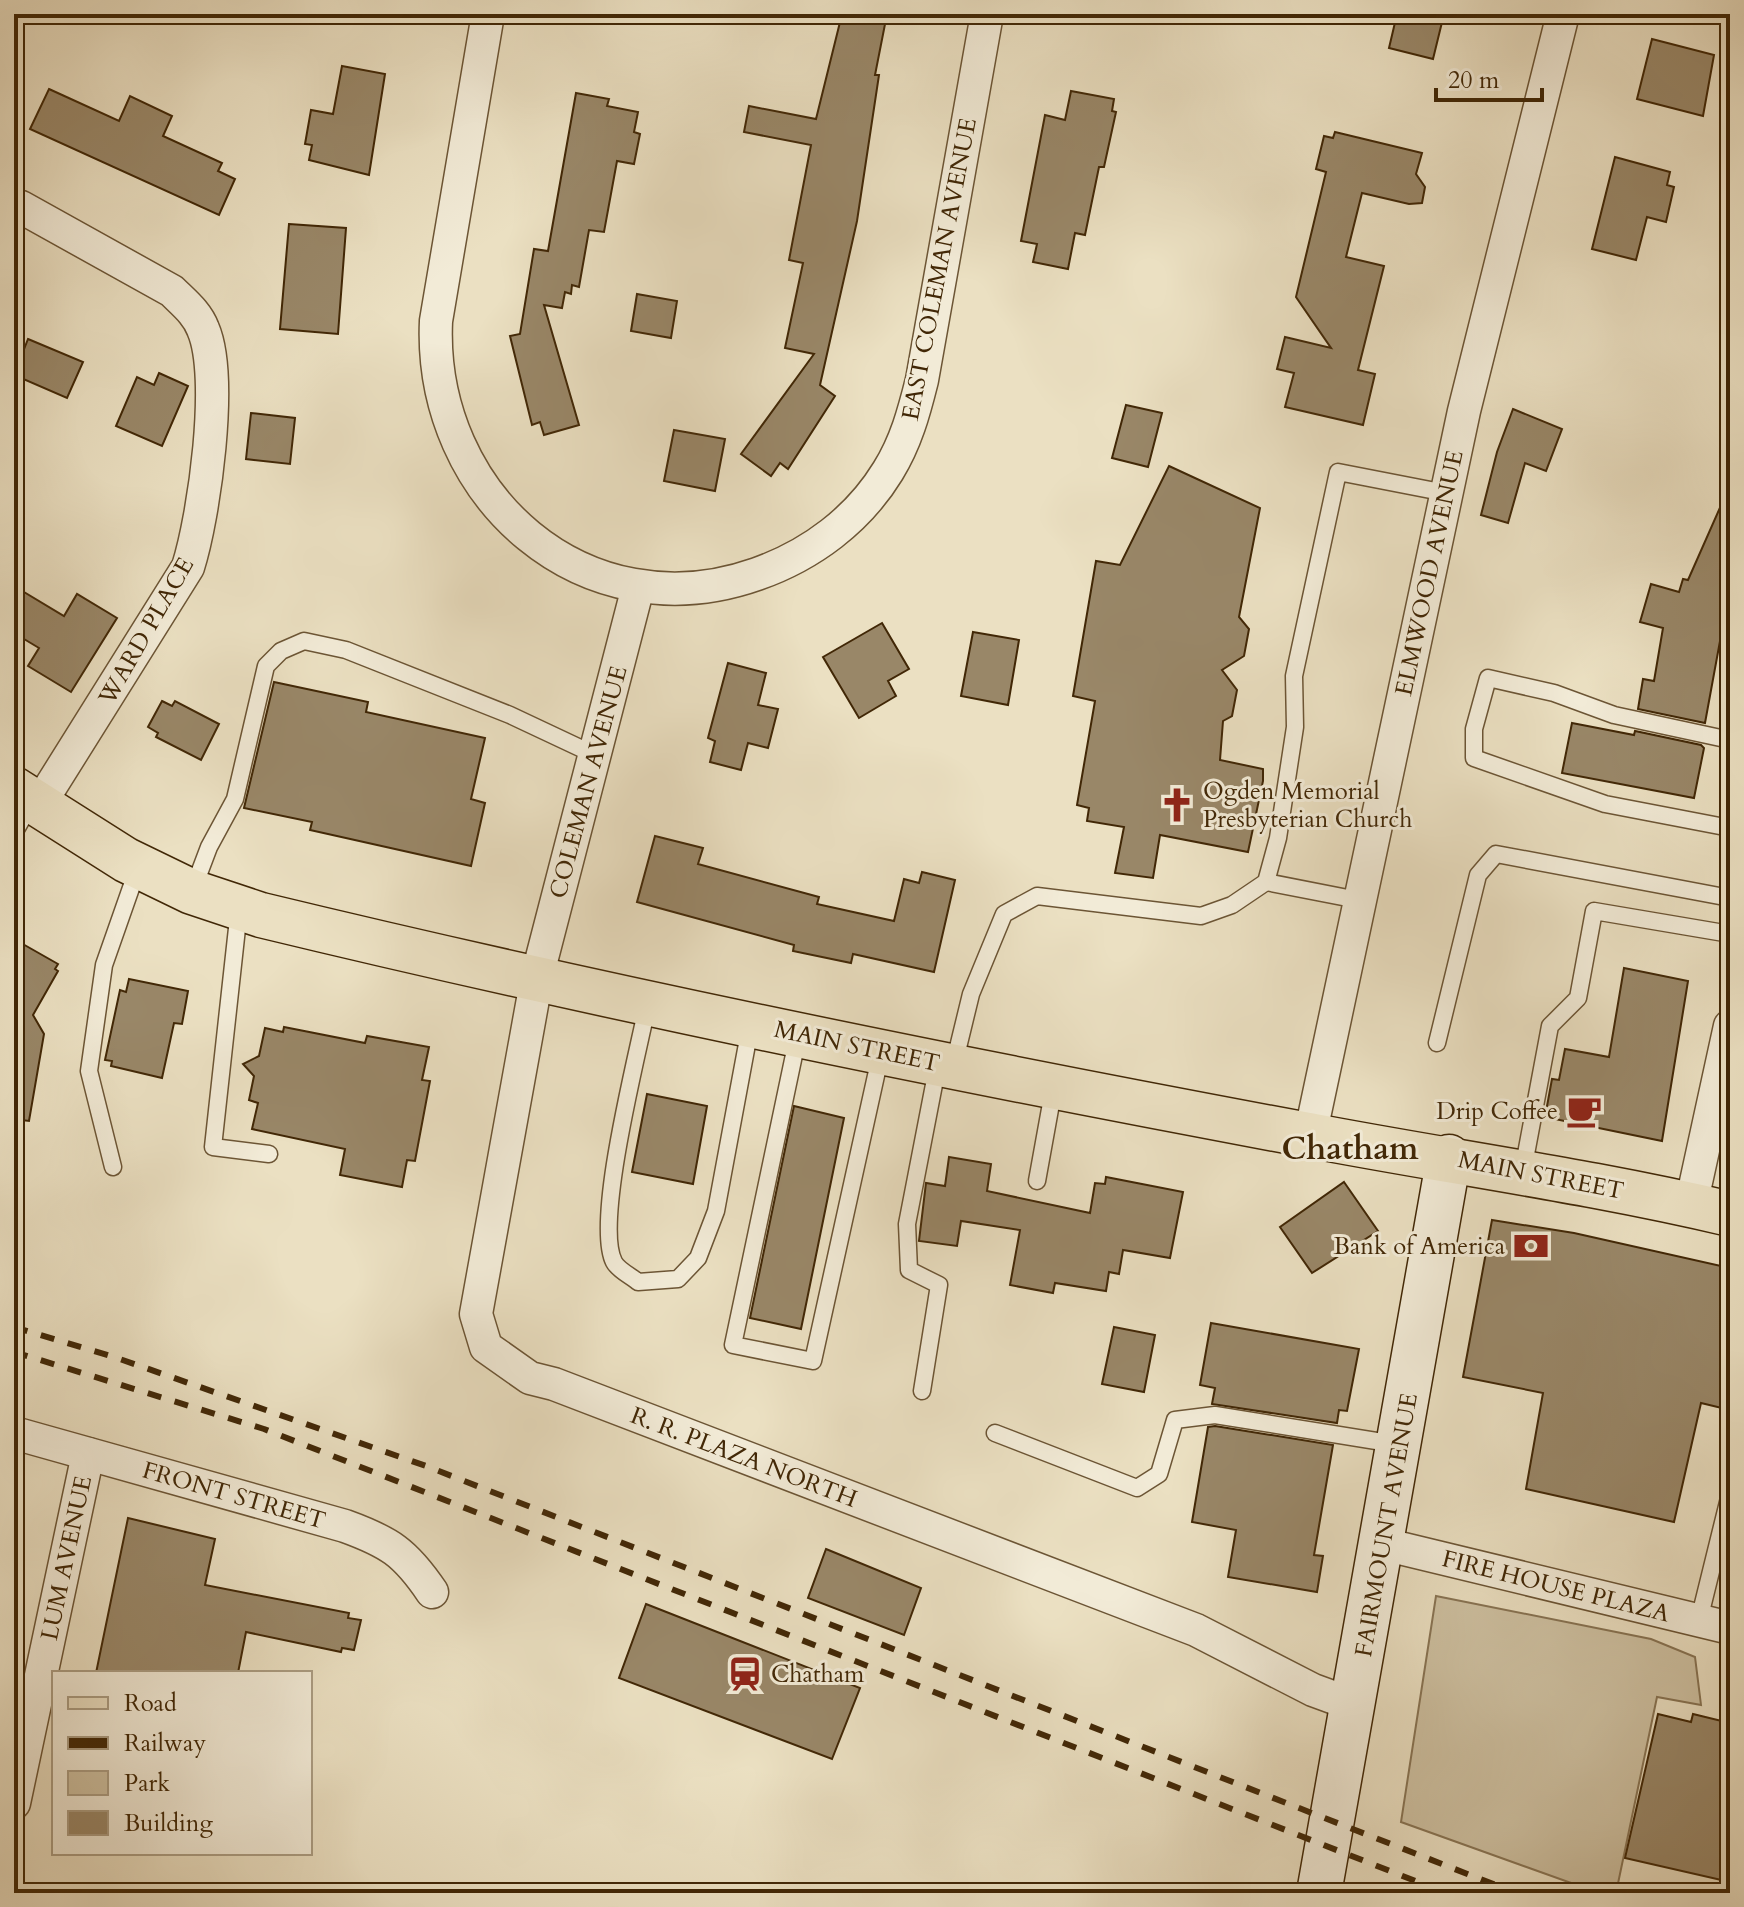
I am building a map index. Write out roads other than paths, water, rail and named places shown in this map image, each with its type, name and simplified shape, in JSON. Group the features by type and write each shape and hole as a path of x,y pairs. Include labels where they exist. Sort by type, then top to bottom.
{"main road":[{"name":"MAIN STREET","path":"25,807 192,892 331,932 882,1052 1310,1136 1449,1157 1710,1210"},
{"name":"FAIRMOUNT AVENUE","path":"1319,1893 1449,1157"}],"street":[{"name":"EAST COLEMAN AVENUE","path":"481,18 436,321 435,346 443,406 466,462 494,502 528,537 568,564 638,587 702,587 735,582 781,566 842,526 888,470 910,427 922,380 987,14"},
{"name":"ELMWOOD AVENUE","path":"1310,1136 1446,493 1563,14"},
{"name":"WARD PLACE","path":"21,207 172,291 192,310 204,331 210,371 201,523 188,567 25,807"},
{"name":"COLEMAN AVENUE","path":"537,977 638,587"},
{"name":"R. R. PLAZA NORTH","path":"537,977 476,1314 486,1347 530,1378 554,1384 1196,1630 1313,1690 1354,1705"},
{"path":"1710,1210 1730,1026"},
{"name":"FRONT STREET","path":"14,1433 386,1541 411,1562 432,1592"},
{"name":"LUM AVENUE","path":"14,1803 88,1454"},
{"name":"FIRE HOUSE PLAZA","path":"1383,1544 1730,1628"}],"lane":[{"path":"922,1391 939,1285 909,1270 907,1224 946,1064 1004,914 1037,896 1201,916 1232,905 1266,882 1278,838 1295,727 1294,676 1338,472 1446,493"},
{"path":"192,892 209,847 235,799 266,666 281,651 304,641 346,650 510,715 595,755"},
{"path":"1730,740 1614,715 1554,693 1488,678 1474,729 1474,758 1605,804 1730,828"},
{"path":"1437,1043 1478,875 1496,854 1730,898"},
{"path":"113,1167 89,1071 104,965 139,866"},
{"path":"1266,882 1358,900"},
{"path":"239,908 213,1147 269,1154"},
{"path":"1523,1172 1550,1026 1578,998 1594,911 1730,934"},
{"path":"648,1001 616,1169 607,1237 615,1264 638,1282 678,1279 698,1258 716,1211 751,1024"},
{"path":"798,1034 733,1345 813,1361 882,1052"},
{"path":"1037,1181 1054,1085"},
{"path":"995,1433 1137,1488 1159,1474 1175,1420 1215,1415 1400,1445"},
{"path":"1699,1620 1730,1494"}],"railway":[{"path":"14,1327 117,1358 426,1466 1516,1893"},
{"path":"14,1352 264,1429 1446,1893"}],"place":[{"name":"Ogden Memorial Presbyterian Church","path":"1177,805"},
{"name":"Drip Coffee","path":"1584,1111"},
{"name":"Bank of America","path":"1531,1246"},
{"name":"Chatham","path":"745,1674"}],"district":[{"name":"Chatham","path":"1350,1148"}]}
